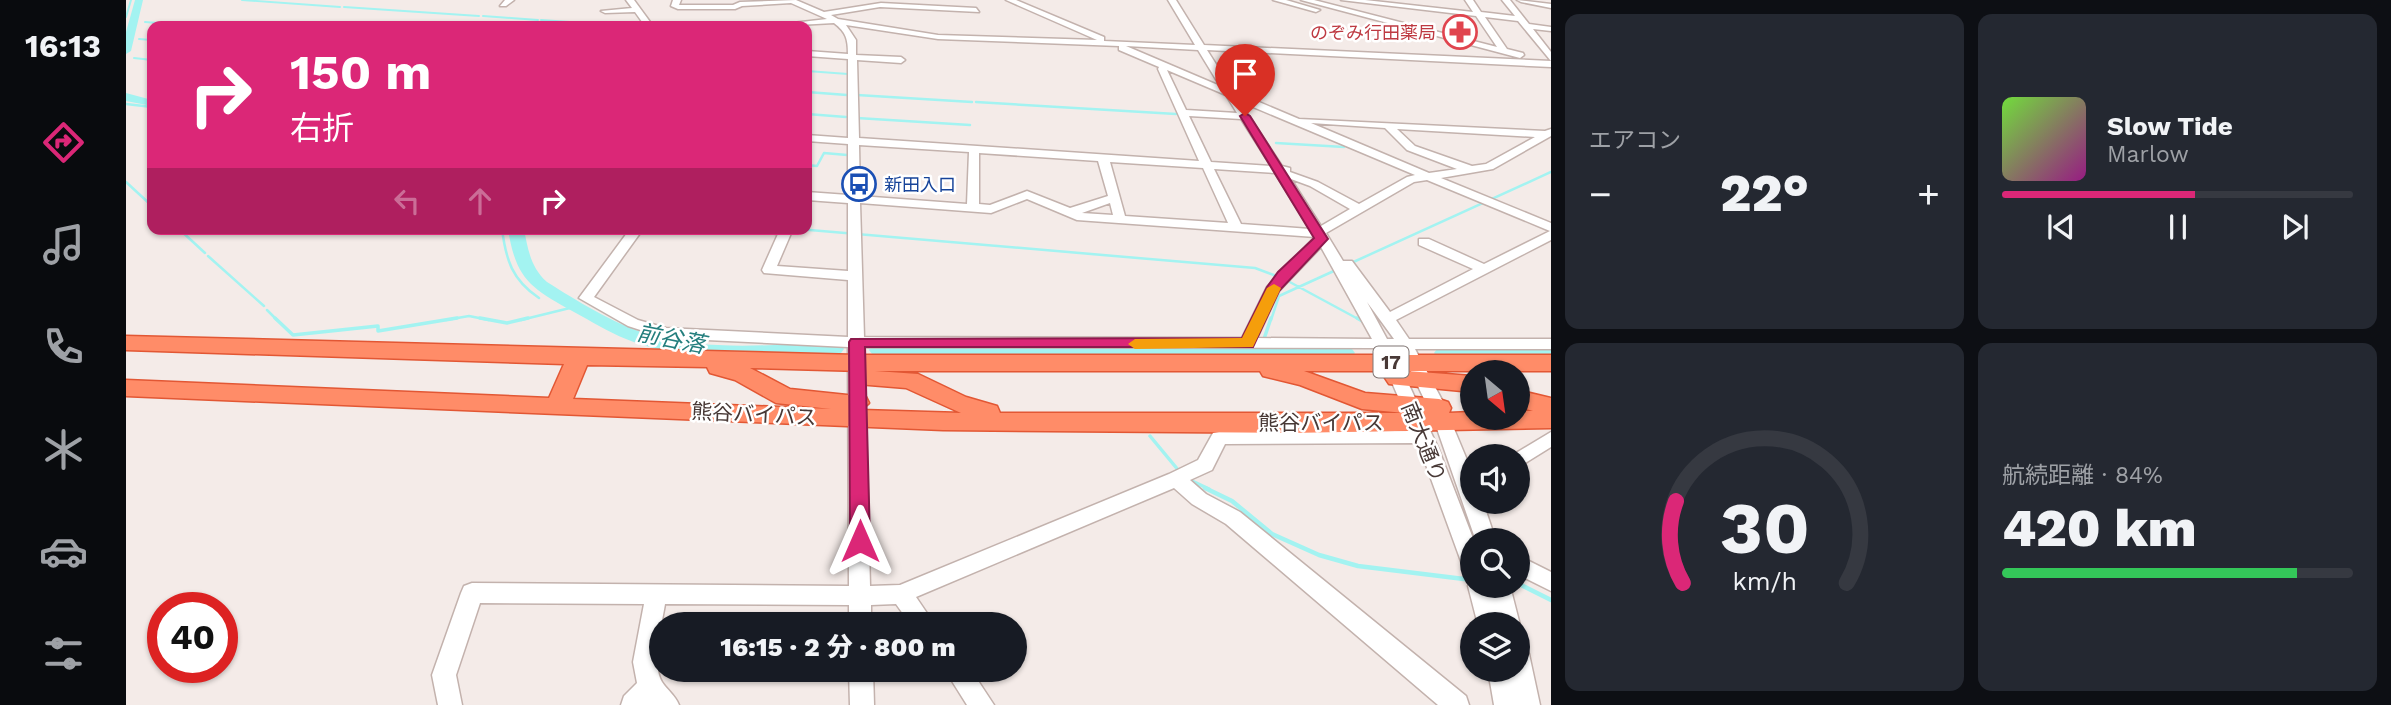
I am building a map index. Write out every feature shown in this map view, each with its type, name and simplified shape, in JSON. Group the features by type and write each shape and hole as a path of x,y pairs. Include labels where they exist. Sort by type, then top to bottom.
{"highway":[{"name":"熊谷バイパス","path":"126,343 656,359 857,381 1068,422 1416,421 1442,415 1551,419"},
{"path":"558,405 578,358"},
{"path":"656,359 743,374 786,397 857,381 910,380 972,408 1068,422"},
{"name":"17","path":"1402,361 1460,380"},
{"name":"熊谷バイパス","path":"126,388 558,405 857,381 1230,363 1551,363"},
{"name":"17","path":"1230,363 1306,379 1416,421"},
{"path":"1530,401 1551,407"}],"street":[{"path":"630,0 645,21"},
{"path":"677,0 675,6 687,7 791,0 834,21 850,33 853,57 860,612"},
{"path":"839,2 852,0"},
{"path":"854,24 894,17 871,0"},
{"path":"976,0 976,38"},
{"path":"1010,0 1551,228"},
{"name":"南大通り","path":"1172,0 1242,99 1249,116"},
{"name":"南大通り","path":"1178,0 1218,76 1249,116 1285,171 1321,234 1387,319 1402,361 1416,421 1460,533"},
{"path":"1277,0 1511,62"},
{"path":"1305,0 1338,4 1390,22 1551,62"},
{"path":"1345,0 1385,2 1477,14 1551,29"},
{"path":"1419,0 1434,1 1444,19"},
{"path":"1469,0 1504,51"},
{"path":"1506,0 1551,62"},
{"path":"1521,0 1551,6"},
{"path":"1385,2 1390,22"},
{"path":"802,6 827,3"},
{"path":"820,14 882,6 976,10"},
{"path":"687,7 690,17"},
{"path":"605,10 637,10"},
{"path":"908,32 909,20"},
{"path":"812,23 834,21 938,37 1551,62"},
{"path":"1377,26 1390,22"},
{"path":"1448,28 1454,38"},
{"path":"812,54 901,60"},
{"path":"1164,66 1162,69 1181,113 1237,227"},
{"path":"1191,77 1205,80 1218,76"},
{"path":"1181,113 1249,116 1277,114"},
{"path":"1289,119 1548,133"},
{"path":"1388,125 1411,148 1475,171"},
{"path":"1247,343 1281,278 1321,234 1411,179 1489,167 1548,133"},
{"path":"812,138 1285,171 1359,209"},
{"path":"973,208 974,149"},
{"path":"1104,158 1120,219"},
{"path":"812,196 991,209 1027,195 1077,216 1321,234"},
{"path":"1068,213 1114,198"},
{"path":"632,235 587,295 589,301 633,323 665,333 857,381 1247,343 1402,361 1551,344"},
{"path":"784,235 769,270 854,276"},
{"path":"1387,319 1551,235"},
{"path":"1424,242 1483,269"},
{"name":"南大通り","path":"1344,266 1402,361 1442,415 1460,465"},
{"path":"450,705 444,675 472,593 901,594 1176,480 1205,465 1219,438 1416,421"},
{"path":"1530,452 1551,438"},
{"path":"1176,480 1199,499 1233,518 1457,705"},
{"path":"1530,571 1551,582"},
{"path":"901,594 914,612"},
{"path":"656,595 645,662 650,687 667,705"},
{"path":"862,682 862,705"},
{"path":"966,682 982,705"},
{"path":"1502,682 1506,705"},
{"path":"1523,682 1528,705"},
{"path":"633,705 650,687"}],"waterway":[{"path":"126,17 131,0"},
{"name":"前谷落","path":"126,51 139,0"},
{"path":"242,0 340,7"},
{"path":"344,7 479,16"},
{"path":"483,16 538,20"},
{"path":"541,20 555,21"},
{"path":"139,39 147,40"},
{"path":"134,58 147,59"},
{"path":"812,71 848,74"},
{"path":"812,92 847,95"},
{"path":"857,95 972,102"},
{"name":"前谷落","path":"126,97 147,102"},
{"path":"976,102 1176,114"},
{"path":"126,104 147,106"},
{"path":"812,114 846,117"},
{"path":"857,118 970,125"},
{"path":"1276,143 1344,147"},
{"path":"812,166 817,166 824,153 847,155"},
{"path":"1349,264 1551,172"},
{"path":"126,182 147,201"},
{"path":"812,230 1255,268 1279,277"},
{"path":"186,235 205,253"},
{"path":"503,235 516,276 539,298"},
{"name":"前谷落","path":"517,235 527,271 541,286 633,335 662,344 710,349 834,349"},
{"path":"208,256 264,306"},
{"path":"1299,287 1336,270"},
{"path":"1286,280 1299,287"},
{"path":"1271,320 1279,296 1299,287"},
{"path":"1299,287 1360,320"},
{"path":"521,320 578,306"},
{"path":"267,310 275,318"},
{"path":"446,320 469,316 489,320"},
{"path":"275,318 293,335 378,326 378,331 457,318"},
{"path":"480,318 507,323 528,318"},
{"path":"1264,339 1271,318"},
{"path":"1357,318 1364,322"},
{"name":"前谷落","path":"879,350 1345,353"},
{"name":"前谷落","path":"1444,353 1551,354"},
{"path":"1150,436 1179,471"},
{"path":"1190,480 1209,489"},
{"path":"1205,488 1232,501 1272,534 1319,555 1358,566 1460,579"},
{"path":"1530,590 1551,600"}],"slow traffic":[{"path":"1135,344 1247,343 1274,288"}],"place":[{"name":"のぞみ行田薬局","path":"1460,32"},
{"name":"新田入口","path":"859,184"}],"route":[{"path":"860,541 857,342 1247,343 1272,290 1283,275 1321,239 1245,116"}]}
